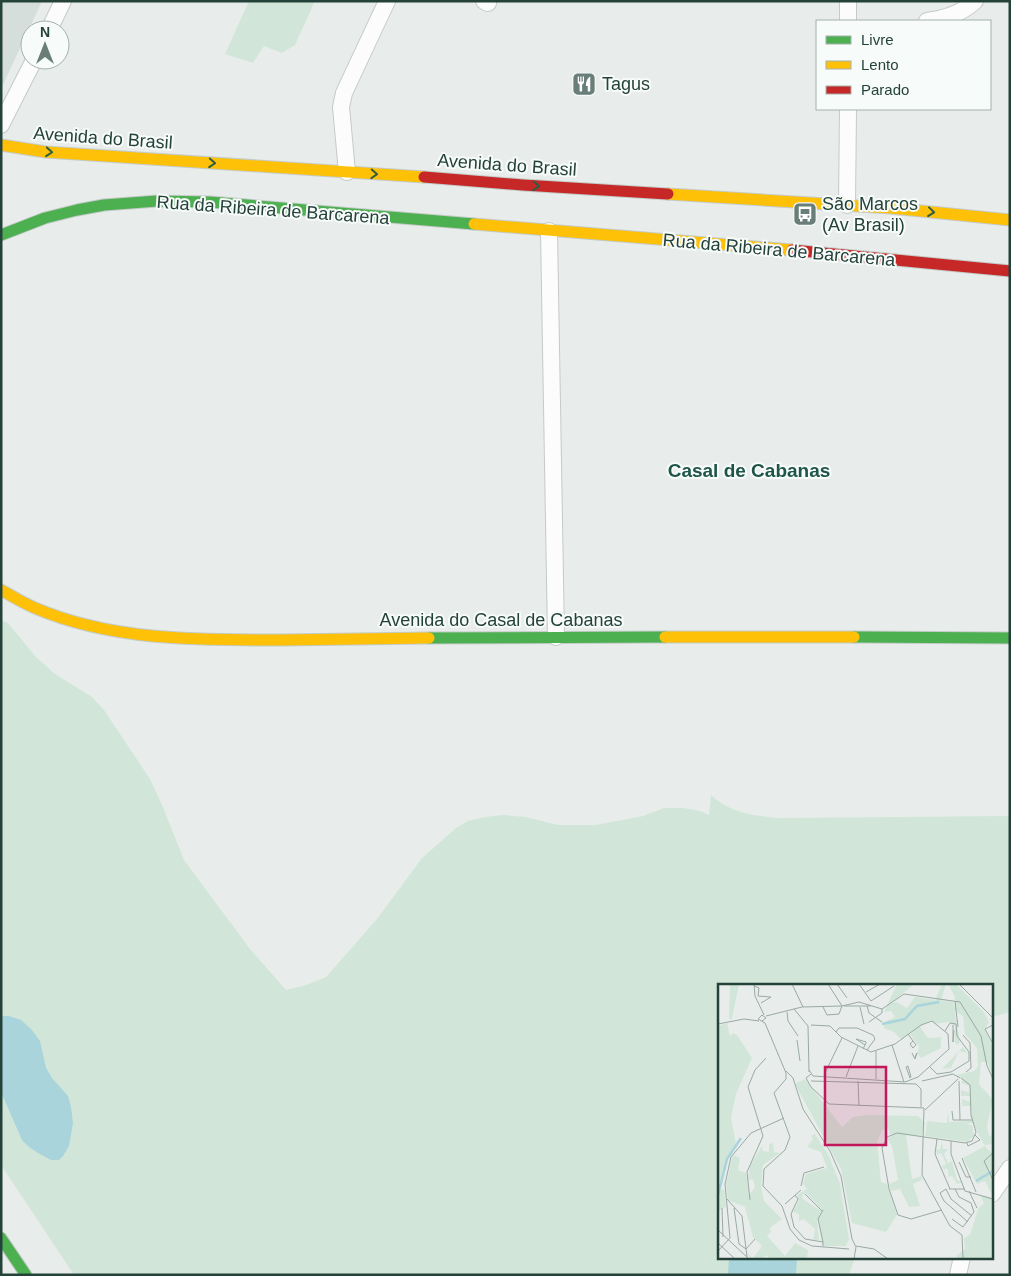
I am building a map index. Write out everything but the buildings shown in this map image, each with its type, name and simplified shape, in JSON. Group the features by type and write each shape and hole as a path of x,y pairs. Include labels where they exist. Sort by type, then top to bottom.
{"street":[{"path":"54,20 63,1"},
{"path":"347,172 341,107 344,93 387,1"},
{"path":"935,20 965,10 975,1"},
{"path":"1,125 29,70"},
{"path":"847,205 848,110"},
{"name":"Avenida do Brasil","path":"1,146 46,152 406,175 532,186 847,205 1010,220"},
{"name":"Rua da Ribeira de Barcarena","path":"1,235 49,216 121,202 154,201 234,204 263,208 725,244 1010,271"},
{"path":"549,231 556,637"},
{"name":"Avenida do Casal de Cabanas","path":"1,590 35,608 67,619 138,635 173,638 216,640 773,636 1010,638"},
{"path":"994,1191 1010,1168"},
{"path":"1,1238 26,1275"},
{"path":"958,1275 962,1258"}],"shaded area":[{"path":"1,1 42,1 33,20 20,20 20,48 1,89"}],"green space":[{"path":"249,1 315,1 295,45 282,53 264,46 253,63 225,54"},
{"path":"1,620 8,623 36,657 55,674 92,697 104,710 150,779 184,860 250,949 286,990 326,977 377,919 422,858 456,828 468,821 503,815 526,817 558,825 596,825 643,816 664,808 683,808 700,811 709,815 711,795 734,810 752,815 779,818 1010,816 1010,1012 994,1016 994,984 718,984 718,1258 855,1258 849,1275 74,1275 1,1165"}],"water":[{"path":"1,1016 9,1016 21,1020 32,1030 40,1041 46,1068 68,1096 73,1123 69,1146 59,1160 51,1160 38,1153 22,1140 1,1092"},
{"path":"729,1258 797,1258 796,1275 728,1275"}],"traffic: fast":[{"path":"1,235 45,218 77,210 104,205 157,201 210,202 474,224"},
{"path":"429,638 665,637"},
{"path":"854,637 1010,638"},
{"path":"1,1238 26,1275"}],"traffic: slow":[{"path":"1,145 46,152 424,177"},
{"path":"668,194 891,208 1010,220"},
{"path":"474,224 792,250"},
{"path":"1,590 31,606 64,619 125,633 187,639 429,638"},
{"path":"665,637 854,637"}],"traffic: jam":[{"path":"424,177 668,194"},
{"path":"792,250 1010,271"}],"place":[{"name":"Tagus","path":"584,84"},
{"name":"São Marcos (Av Brasil)","path":"805,214"}],"district":[{"name":"Casal de Cabanas","path":"749,470"}]}
